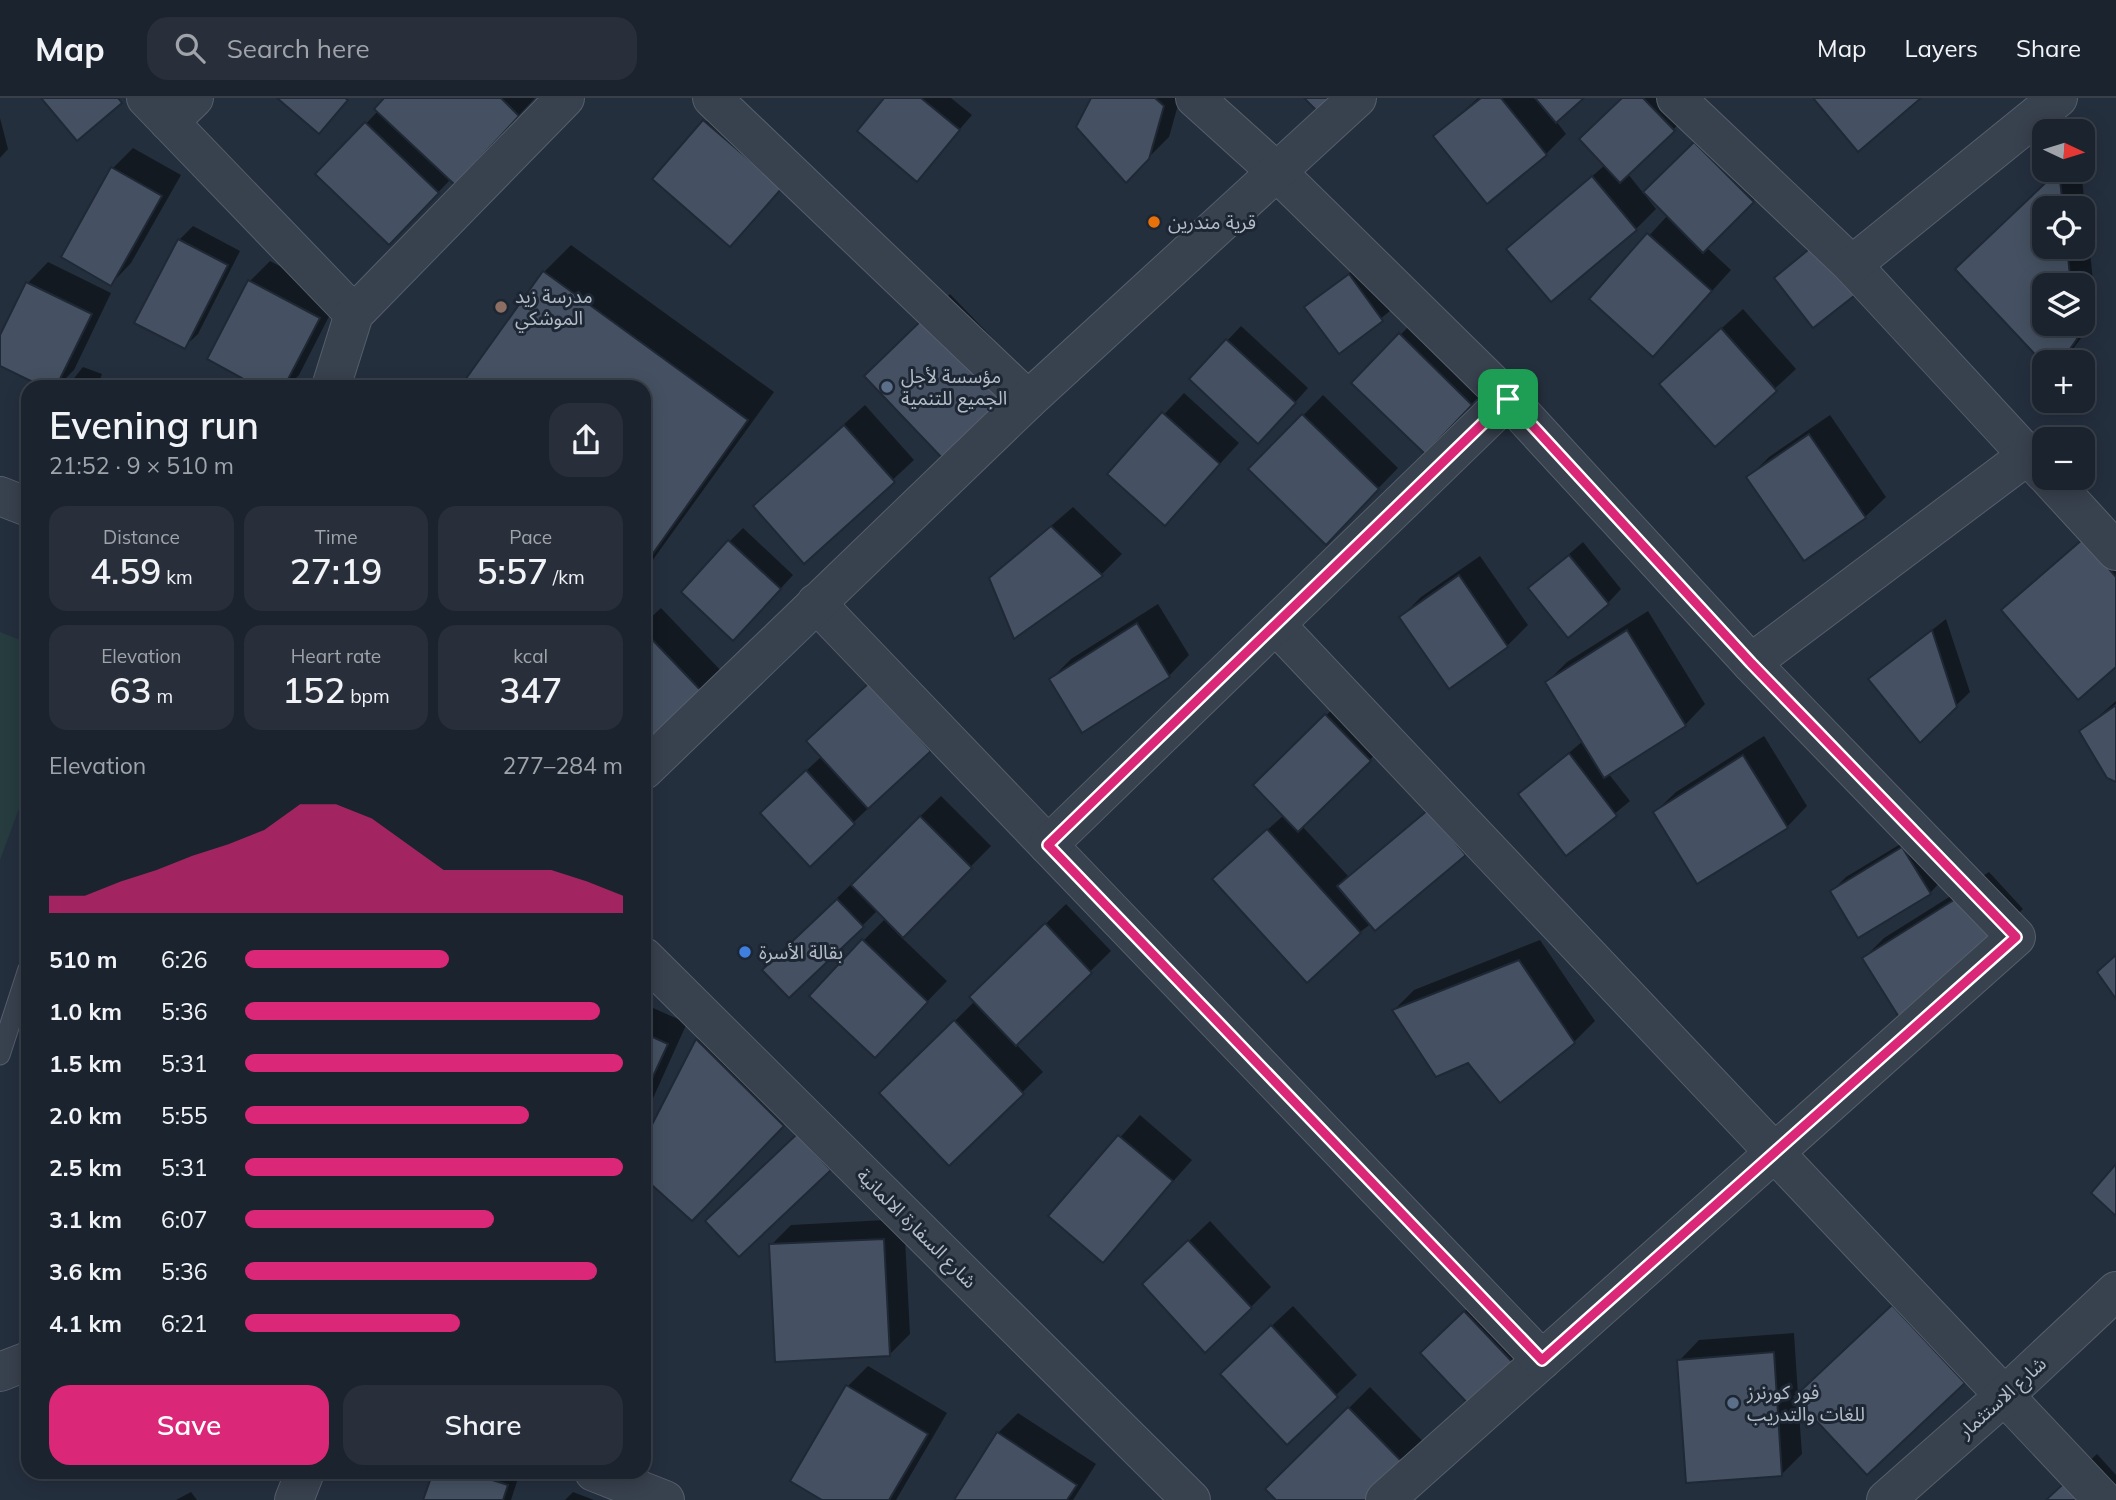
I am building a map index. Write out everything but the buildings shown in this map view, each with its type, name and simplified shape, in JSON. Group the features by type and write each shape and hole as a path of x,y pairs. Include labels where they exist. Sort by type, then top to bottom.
{"street":[{"path":"333,380 354,314 565,98"},
{"path":"712,98 1028,400"},
{"path":"1195,98 1278,173 1508,399 1751,663 2016,937 1385,1500"},
{"path":"651,763 1028,400 1357,98"},
{"path":"1676,98 1852,265 2032,460"},
{"path":"1852,265 2057,98"},
{"path":"170,106 354,314"},
{"path":"1048,845 1277,626 1508,399"},
{"path":"1751,663 2032,474"},
{"path":"2063,490 2110,534"},
{"path":"0,496 21,504"},
{"path":"816,603 1542,1360"},
{"path":"1277,626 2103,1500"},
{"name":"شارع السفارة الالمانية","path":"651,964 1191,1500"},
{"name":"شارع الاستثمار","path":"1886,1500 2005,1395 2116,1291"},
{"path":"0,1372 21,1364"},
{"path":"293,1500 302,1479"},
{"path":"612,1479 665,1500"}],"lane":[{"path":"0,1055 21,990"}],"green space":[{"path":"0,632 21,640 21,803 0,860"}],"place":[{"name":"قرية مندرين","path":"1154,222"},
{"name":"مدرسة زيد الموشكي","path":"501,307"},
{"name":"مؤسسة لأجل الجميع للتنمية","path":"887,387"},
{"name":"بقالة الأسرة","path":"745,952"},
{"name":"فور كورنرز للغات والتدريب","path":"1733,1403"}],"route":[{"path":"1508,399 1751,663 2016,937 1542,1360 1048,845 1277,626 1508,399"}]}
